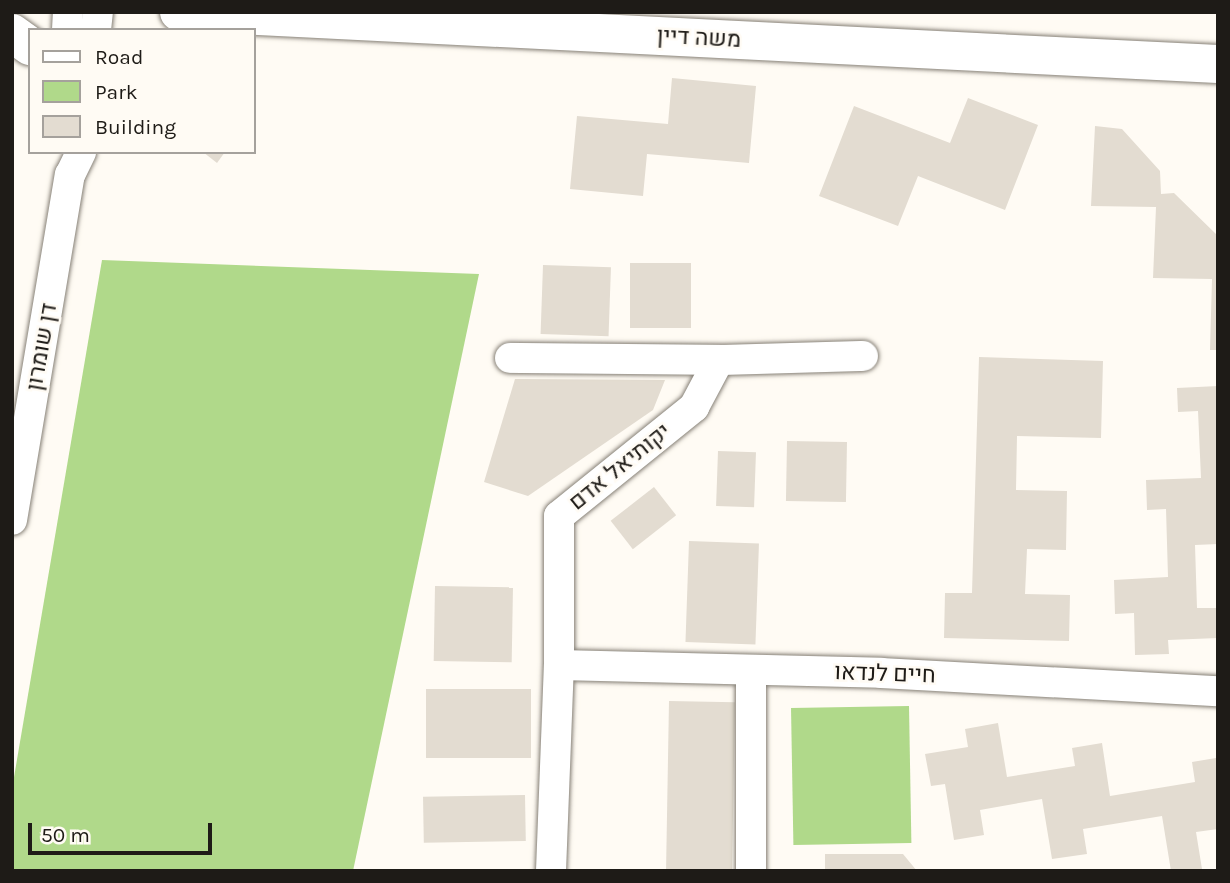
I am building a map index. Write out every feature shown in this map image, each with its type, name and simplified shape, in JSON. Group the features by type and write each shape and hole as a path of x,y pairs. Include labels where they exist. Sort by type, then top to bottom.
{"main road":[{"name":"משה דיין","path":"180,12 1218,64"},
{"path":"159,28 186,13"},
{"path":"12,33 28,45"}],"street":[{"name":"דן שומרון","path":"12,520 71,160"},
{"path":"510,358 719,360 863,356"},
{"name":"יקותיאל אדם","path":"559,665 559,516 694,407 719,360"},
{"path":"551,871 559,665 751,671 751,871"},
{"name":"חיים לנדאו","path":"751,671 881,673 1218,691"}],"green space":[{"path":"102,260 479,274 353,871 12,871 12,789"},
{"path":"909,706 911,843 793,845 791,708"}],"building":[{"path":"672,78 756,86 749,163 647,154 643,196 570,189 577,116 668,124"},
{"path":"968,98 1038,125 1005,210 918,176 898,226 819,196 854,106 950,143"},
{"path":"1095,126 1122,129 1160,171 1161,194 1174,193 1218,236 1218,350 1210,350 1212,279 1153,278 1156,207 1091,206"},
{"path":"206,154 224,154 217,163"},
{"path":"630,263 691,263 691,328 630,328"},
{"path":"543,265 611,267 609,336 541,334"},
{"path":"979,357 1103,361 1101,438 1017,436 1016,490 1067,491 1066,550 1027,549 1025,594 1070,595 1069,641 944,638 945,593 972,593"},
{"path":"515,379 665,380 653,410 528,496 484,482"},
{"path":"1218,386 1218,544 1195,545 1197,608 1218,608 1218,638 1168,640 1169,654 1135,655 1134,613 1115,614 1114,580 1168,577 1166,509 1147,510 1146,480 1201,478 1198,411 1178,412 1177,388"},
{"path":"787,441 847,442 846,502 786,501"},
{"path":"718,451 756,452 754,507 716,506"},
{"path":"654,487 676,515 633,549 611,521"},
{"path":"689,541 759,543 755,644 685,642"},
{"path":"435,586 513,587 512,662 434,661"},
{"path":"426,689 531,689 531,758 426,758"},
{"path":"669,701 735,702 732,871 666,871"},
{"path":"998,723 1007,777 1075,766 1072,748 1102,743 1110,796 1195,782 1192,762 1216,758 1218,829 1196,832 1202,869 1171,871 1162,816 1083,829 1087,854 1052,859 1042,799 980,810 984,835 954,840 945,784 931,786 925,754 968,747 965,729"},
{"path":"525,795 526,841 424,843 423,797"},
{"path":"825,854 903,854 917,871 825,871"}]}
